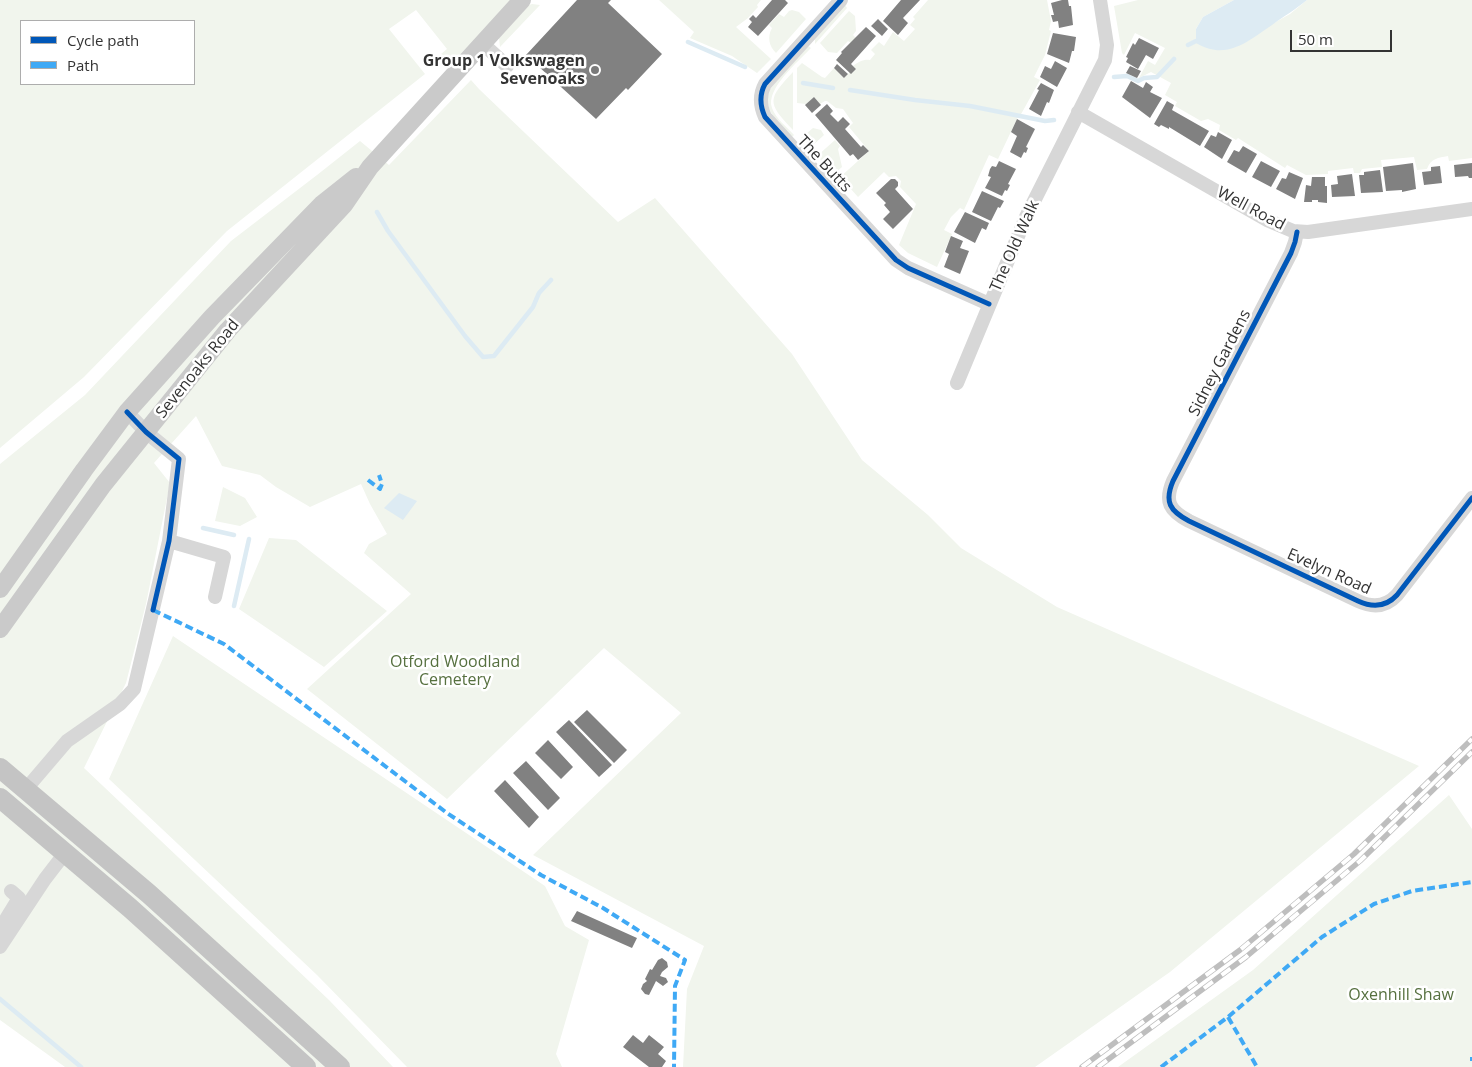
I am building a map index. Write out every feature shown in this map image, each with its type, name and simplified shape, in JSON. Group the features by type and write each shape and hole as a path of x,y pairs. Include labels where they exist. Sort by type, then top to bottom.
{"highway":[{"path":"0,768 207,945 340,1067"},
{"path":"0,798 65,852 213,982 306,1067"}],"main road":[{"name":"Sevenoaks Road","path":"0,629 103,485 228,330 344,205 370,166 522,0"},
{"name":"Sevenoaks Road","path":"0,589 127,412 212,317 322,204 370,166"}],"street":[{"name":"The Butts","path":"841,0 766,82 762,90 761,101 765,117 896,260 908,268 989,304"},
{"name":"The Old Walk","path":"956,383 1026,217 1106,55 1106,37 1100,0"},
{"path":"482,43 507,66"},
{"name":"Well Road","path":"1078,112 1267,220 1296,232 1312,232 1472,209"},
{"name":"Sidney Gardens","path":"1170,505 1169,492 1173,481 1291,253 1296,232"},
{"path":"26,789 67,741 120,704 134,689 169,541 179,459 146,432 127,412"},
{"name":"Evelyn Road","path":"1170,505 1177,514 1189,521 1364,604 1376,606 1388,603 1398,594 1472,498"},
{"path":"169,541 224,557 215,597"},
{"path":"0,947 65,852"},
{"path":"0,929 19,898 10,892"}],"green space":[{"path":"0,0 512,0 457,59 453,60 441,54 447,49 416,10 389,29 425,74 227,231 84,377 0,448"},
{"path":"659,0 761,0 757,5 758,7 748,18 736,27 771,59 757,73 732,56 690,38 694,32"},
{"path":"928,0 1047,0 1051,21 1049,30 1051,31 1045,55 1034,77 1040,80 1020,116 1018,116 998,159 989,155 964,210 960,208 951,217 944,230 952,234 937,267 908,253 899,245 916,204 900,187 901,181 896,176 889,177 884,172 858,197 842,179 840,181 838,179 869,151 849,127 853,123 843,109 836,108 827,101 820,104 814,97 806,104 797,103 797,68 802,63 822,77 825,78 834,68 844,78 856,69 853,66 863,60 870,60 875,54 871,50 879,42 884,46 893,32 904,41 915,29 910,25 915,19 913,17"},
{"path":"1138,0 1234,0 1203,17 1196,29 1196,43 1272,24 1290,14 1307,0 1472,0 1472,158 1449,161 1448,156 1441,157 1435,159 1427,169 1417,170 1414,157 1381,160 1382,167 1362,169 1360,173 1354,173 1353,168 1328,171 1328,174 1306,175 1287,165 1285,168 1238,138 1236,140 1219,130 1220,125 1208,119 1201,121 1175,106 1177,102 1165,95 1171,83 1151,72 1139,78 1148,61 1155,65 1165,48 1135,33 1124,55 1122,53 1114,6"},
{"path":"532,4 540,5 500,47 499,38"},
{"path":"845,5 847,8 815,44 815,39"},
{"path":"792,10 799,12 806,19 776,53 770,41 772,28 769,25 779,14 784,17"},
{"path":"849,11 855,16 856,31 853,35 856,38 851,43 848,41 837,53 828,52 820,43"},
{"path":"808,46 811,48 784,76 773,92 771,100 774,112 794,135 792,137 777,121 770,110 768,97 770,89"},
{"path":"793,72 793,130 778,113 774,101 775,95"},
{"name":"Otford Woodland Cemetery","path":"471,80 618,222 655,198 792,354 862,460 928,515 961,548 1057,607 1419,766 1170,972 1035,1067 683,1067 687,989 704,946 533,855 681,713 604,648 447,799 307,689 411,594 364,553 369,544 387,534 361,484 310,507 260,475 222,466 196,416 154,463 170,483 146,604 126,683 84,768 329,1000 393,1067 65,1067 0,1020 0,464 85,395 231,241 360,141 389,165"},
{"path":"813,128 821,130 824,135 810,148 801,138"},
{"path":"835,140 840,146 838,149 842,167 834,174 817,156"},
{"path":"223,487 245,498 257,517 240,526 215,521"},
{"path":"269,538 296,540 387,611 324,667 239,609"},
{"path":"173,636 545,886 565,926 589,940 556,1054 562,1067 407,1067 317,975 109,779"},
{"name":"Oxenhill Shaw","path":"1449,795 1472,829 1472,1067 1118,1067 1253,970"}],"shaded area":[{"path":"1234,0 1307,0 1254,38 1236,47 1227,50 1217,50 1196,43 1196,29 1203,17"},
{"path":"399,493 417,501 403,520 384,508"}],"building":[{"name":"Group 1 Volkswagen Sevenoaks","path":"577,0 611,0 608,3 662,54 628,90 626,88 596,119 526,55"},
{"path":"772,0 785,0 788,3 758,36 748,27 752,22 749,19 753,15 756,18"},
{"path":"901,0 920,0 903,18 908,23 898,35 883,21"},
{"path":"1068,0 1069,6 1071,6 1073,25 1059,28 1058,21 1053,22 1051,15 1054,15 1051,3"},
{"path":"878,19 888,29 882,36 871,26"},
{"path":"866,27 876,36 851,64 856,69 851,74 836,60 841,52"},
{"path":"1053,33 1076,37 1074,51 1072,51 1069,63 1047,54"},
{"path":"1139,38 1159,48 1153,59 1146,55 1138,69 1126,62 1128,58 1126,57 1133,43 1135,45"},
{"path":"1055,61 1067,68 1057,87 1040,77 1045,66 1051,69"},
{"path":"837,64 848,74 844,78 834,68"},
{"path":"1130,66 1141,71 1137,78 1126,73"},
{"path":"1131,81 1143,88 1146,82 1153,87 1150,92 1162,98 1150,118 1122,97"},
{"path":"1041,83 1054,90 1041,116 1029,109"},
{"path":"814,97 821,105 812,113 805,105"},
{"path":"1167,101 1174,105 1172,110 1209,131 1200,146 1169,127 1169,129 1154,124"},
{"path":"827,104 833,111 830,114 838,122 843,117 850,124 845,129 861,147 863,145 869,151 858,160 853,154 850,156 815,115"},
{"path":"1017,119 1035,129 1026,147 1028,148 1026,153 1024,152 1021,158 1010,152 1017,136 1011,132"},
{"path":"1218,132 1232,140 1222,159 1204,147 1211,135 1216,137"},
{"path":"1243,146 1257,154 1246,173 1227,162 1234,150 1239,152"},
{"path":"999,161 1016,169 1008,184 1010,185 1007,191 1005,190 1002,196 985,188 991,177 988,176 990,169 992,166 996,167"},
{"path":"1261,161 1280,171 1271,187 1252,177"},
{"path":"1413,163 1416,189 1402,192 1402,190 1386,191 1383,167"},
{"path":"1472,163 1472,178 1468,176 1455,177 1454,165"},
{"path":"1440,166 1442,183 1424,185 1422,172 1431,171 1431,167"},
{"path":"1380,170 1383,192 1361,193 1359,175 1364,175 1364,172"},
{"path":"1289,172 1303,178 1295,199 1276,189 1282,178 1286,179"},
{"path":"1352,174 1355,196 1332,197 1331,185 1338,184 1337,176"},
{"path":"1312,177 1325,177 1327,203 1318,202 1318,200 1304,202 1306,185 1311,186"},
{"path":"891,179 895,179 898,182 898,186 895,189 913,209 893,229 883,219 890,212 884,205 886,203 876,193"},
{"path":"982,191 1004,201 1000,208 998,207 991,221 972,212"},
{"path":"965,212 989,223 986,230 982,228 975,243 954,232"},
{"path":"951,236 963,241 960,248 969,251 960,274 944,267 949,254 945,252"},
{"path":"587,710 627,750 614,763 574,722"},
{"path":"569,720 612,765 599,777 556,732"},
{"path":"548,740 573,767 561,779 535,753"},
{"path":"526,761 560,798 548,810 513,773"},
{"path":"505,780 539,817 529,828 494,791"},
{"path":"577,911 637,938 632,948 571,921"},
{"path":"662,958 667,962 668,967 660,976 666,978 668,982 663,986 656,981 649,995 645,994 641,989 647,981 645,979 650,969 652,970 658,960"},
{"path":"633,1035 643,1043 649,1035 664,1047 658,1054 666,1061 662,1067 649,1067 623,1047"}],"waterway":[{"path":"1188,45 1196,41"},
{"path":"688,42 745,67"},
{"path":"1114,77 1127,76 1138,81 1144,78 1157,77 1174,59"},
{"path":"803,83 833,88"},
{"path":"850,90 970,106 1045,121 1054,120"},
{"path":"377,212 388,231 465,336 483,357 494,356 533,307 539,293 551,280"},
{"path":"203,528 234,535"},
{"path":"234,606 249,539"},
{"path":"0,999 81,1067"}],"railway":[{"path":"1082,1067 1240,950 1354,854 1472,739"},
{"path":"1098,1067 1246,957 1360,861 1472,752"}],"marked path":[{"path":"368,480 380,489 382,484 379,475"},
{"path":"153,610 224,644 447,813 541,875 603,908 685,960 675,986 674,1067"},
{"path":"1161,1067 1228,1017 1322,937 1374,904 1412,891 1472,882"},
{"path":"1228,1017 1257,1067"}],"cycle path":[{"path":"841,0 765,84 761,100 765,117 896,260 908,268 989,304"},
{"path":"1297,232 1291,253 1173,481 1169,495 1170,505 1177,513 1189,521 1358,601 1369,605 1379,605 1388,602 1397,595 1472,498"},
{"path":"127,412 146,432 179,459 169,541 153,610"}],"place":[{"name":"Group 1 Volkswagen Sevenoaks","path":"595,70"}]}
